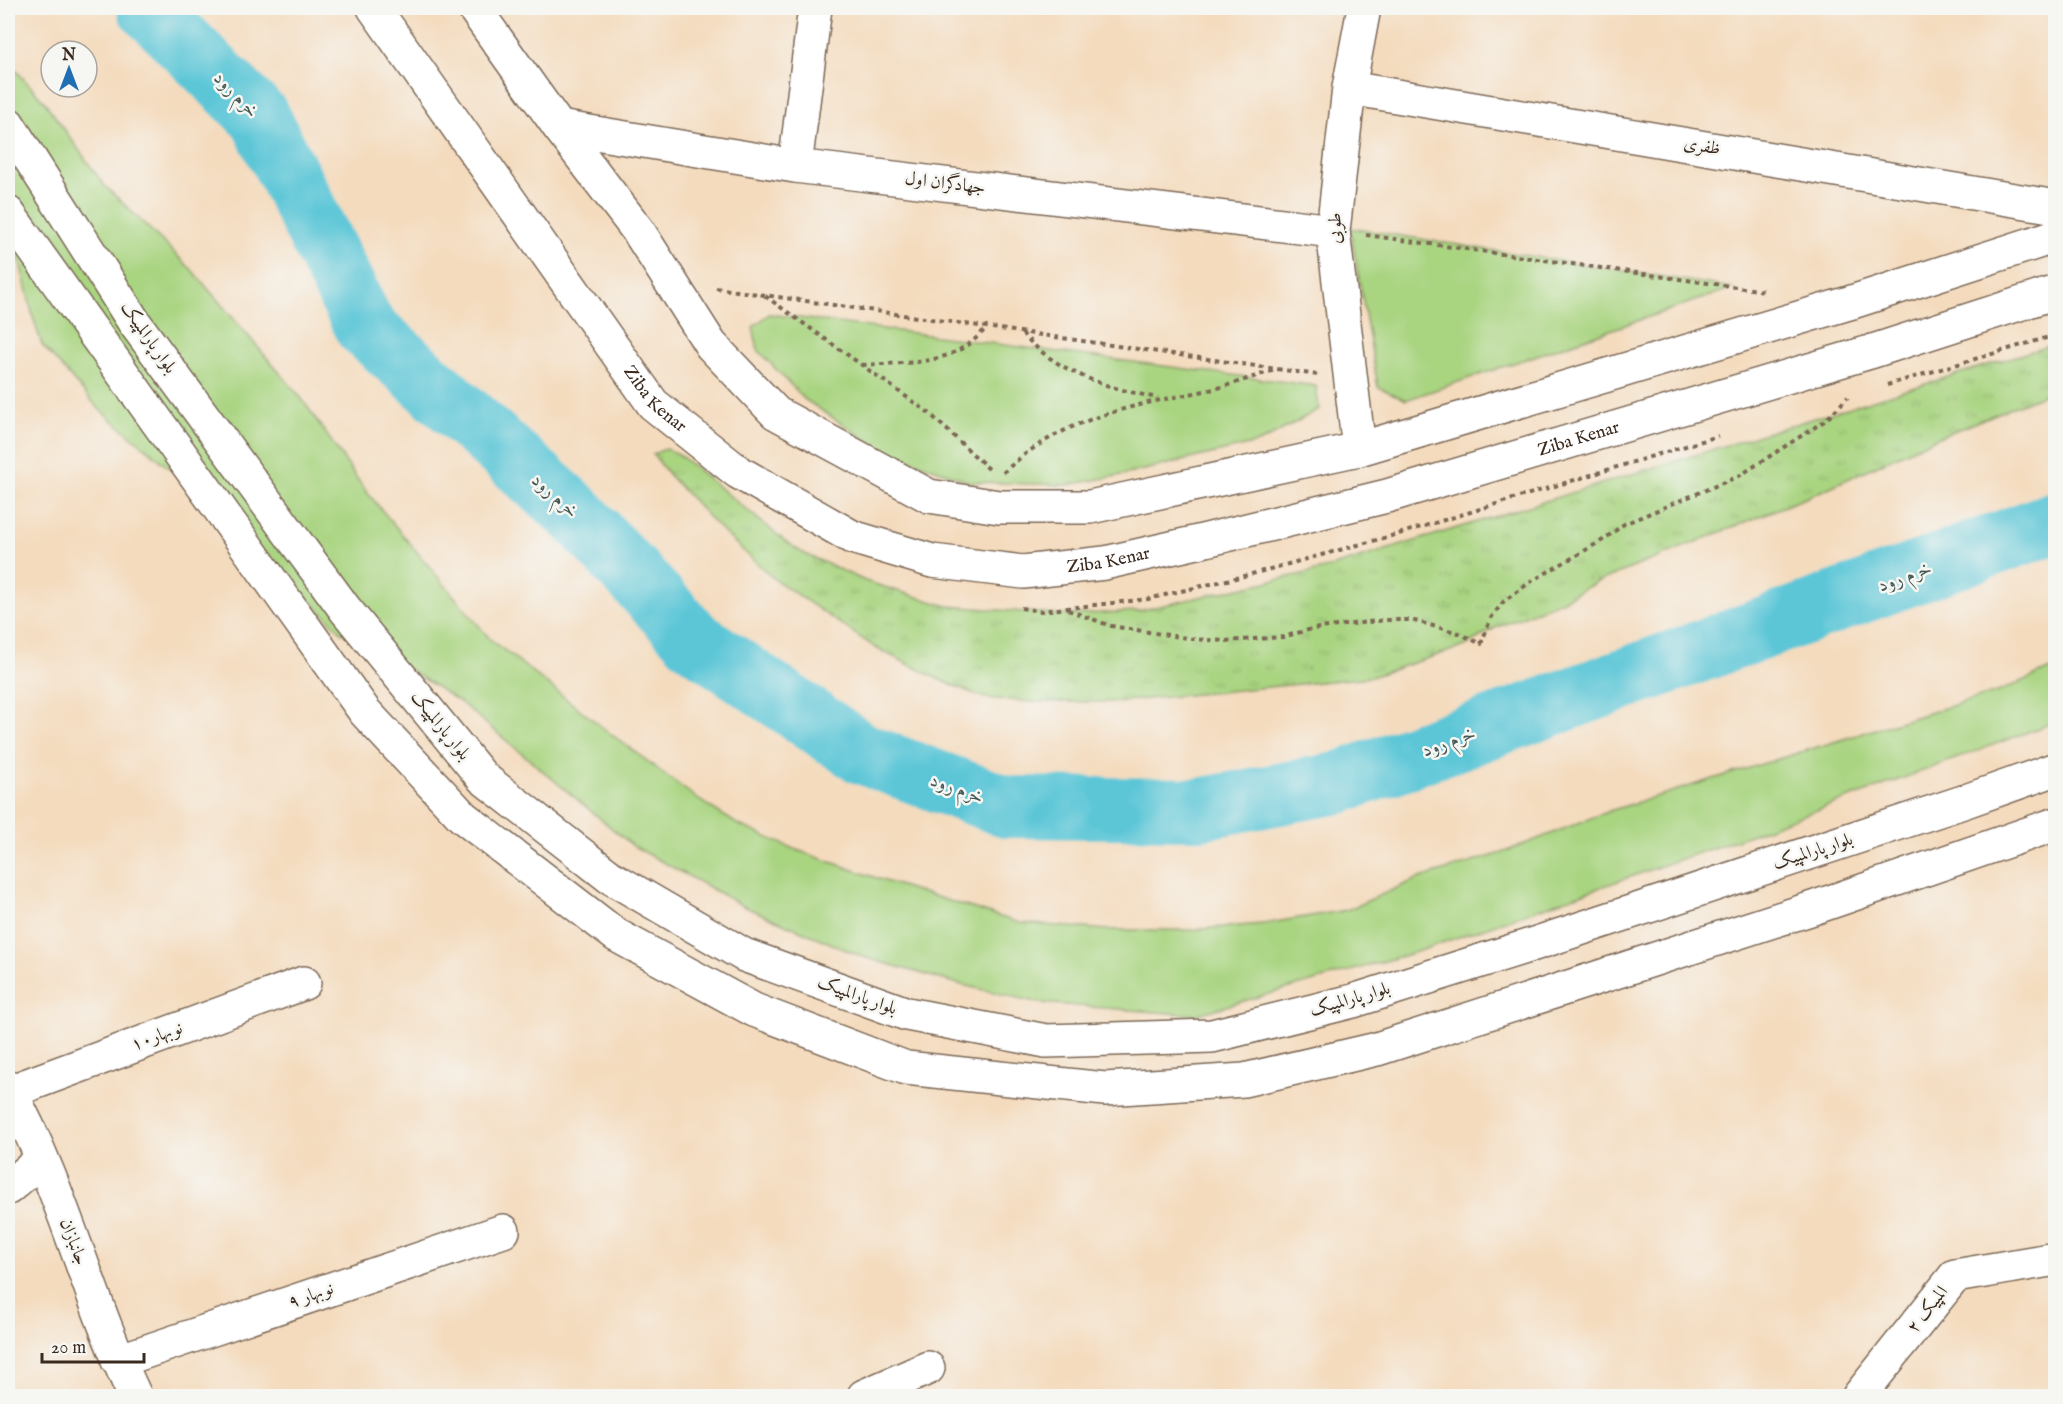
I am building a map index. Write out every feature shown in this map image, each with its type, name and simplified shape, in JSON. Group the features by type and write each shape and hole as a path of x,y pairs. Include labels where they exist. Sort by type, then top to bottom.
{"street":[{"name":"Ziba Kenar","path":"374,8 653,404 738,472 852,537 932,561 1023,572 1105,563 1369,501 1870,352 2055,292"},
{"path":"474,8 559,127 639,232 711,345 776,412 929,496 999,507 1090,507 1359,449 1849,303 2055,236"},
{"path":"795,166 815,8"},
{"name":"طوبی","path":"1364,8 1349,88 1333,231 1359,449 1369,501"},
{"name":"ظفری","path":"1349,88 2055,207"},
{"name":"بلوار پارالمپیک","path":"8,124 134,322 345,609 483,778 610,878 744,955 907,1014 1046,1041 1212,1036 1353,1001 1528,946 1963,802 2055,769"},
{"name":"جهادگران اول","path":"559,127 795,166 1333,231"},
{"path":"8,213 365,712 463,817 616,935 754,1010 906,1068 1105,1089 1245,1080 1377,1049 1813,908 2055,824"},
{"name":"نوبهار۱۰","path":"8,1090 304,982"},
{"name":"جانبازان","path":"8,1090 42,1159 118,1361 135,1396"},
{"path":"8,1188 42,1159"},
{"name":"نوبهار ۹","path":"118,1361 504,1231"},
{"name":"المپیک ۲","path":"1859,1396 1955,1276 2055,1259"},
{"path":"864,1396 928,1368"}],"path":[{"path":"1333,231 1767,291"},
{"path":"671,282 1350,379"},
{"path":"765,295 929,412 998,478 1023,453 1050,436 1086,419 1159,398 1216,388 1278,369"},
{"path":"862,364 934,360 956,354 973,343 987,327"},
{"path":"1022,332 1039,352 1086,378 1120,391 1159,398"},
{"path":"1065,609 1111,626 1193,639 1225,641 1283,637 1324,628 1385,620 1411,620 1459,633 1481,644 1491,618 1504,601 1532,581 1603,540 1624,524 1739,476 1826,420 1848,397"}],"green space":[{"path":"8,62 39,96 39,99 44,101 104,185 192,270 302,399 365,490 490,639 699,800 737,824 794,849 891,883 1020,923 1108,930 1189,930 1263,924 1347,910 1417,879 1502,853 1609,811 2000,691 2055,667 2055,722 1747,836 1413,953 1195,1015 1040,1003 962,985 863,957 743,906 633,846 460,702 399,663 341,632 223,513 99,409 42,345 8,212"},
{"path":"1350,228 1733,288 1406,400 1378,387"},
{"path":"769,314 1316,386 1319,409 1261,442 1127,474 1067,485 970,482 879,448 804,399 758,350 753,327"},
{"path":"2055,344 2055,390 1934,439 1815,494 1597,582 1561,601 1495,628 1465,646 1371,677 1116,702 1032,702 985,698 940,680 876,648 773,578 722,531 669,475 653,454 665,449 677,453 785,541 803,553 865,581 947,606 1066,615 1138,611 1324,569"}],"waterway":[{"name":"خرم رود","path":"148,8 260,118 365,327 577,515 694,640 861,753 1007,807 1199,809 1338,783 2056,522"}]}
